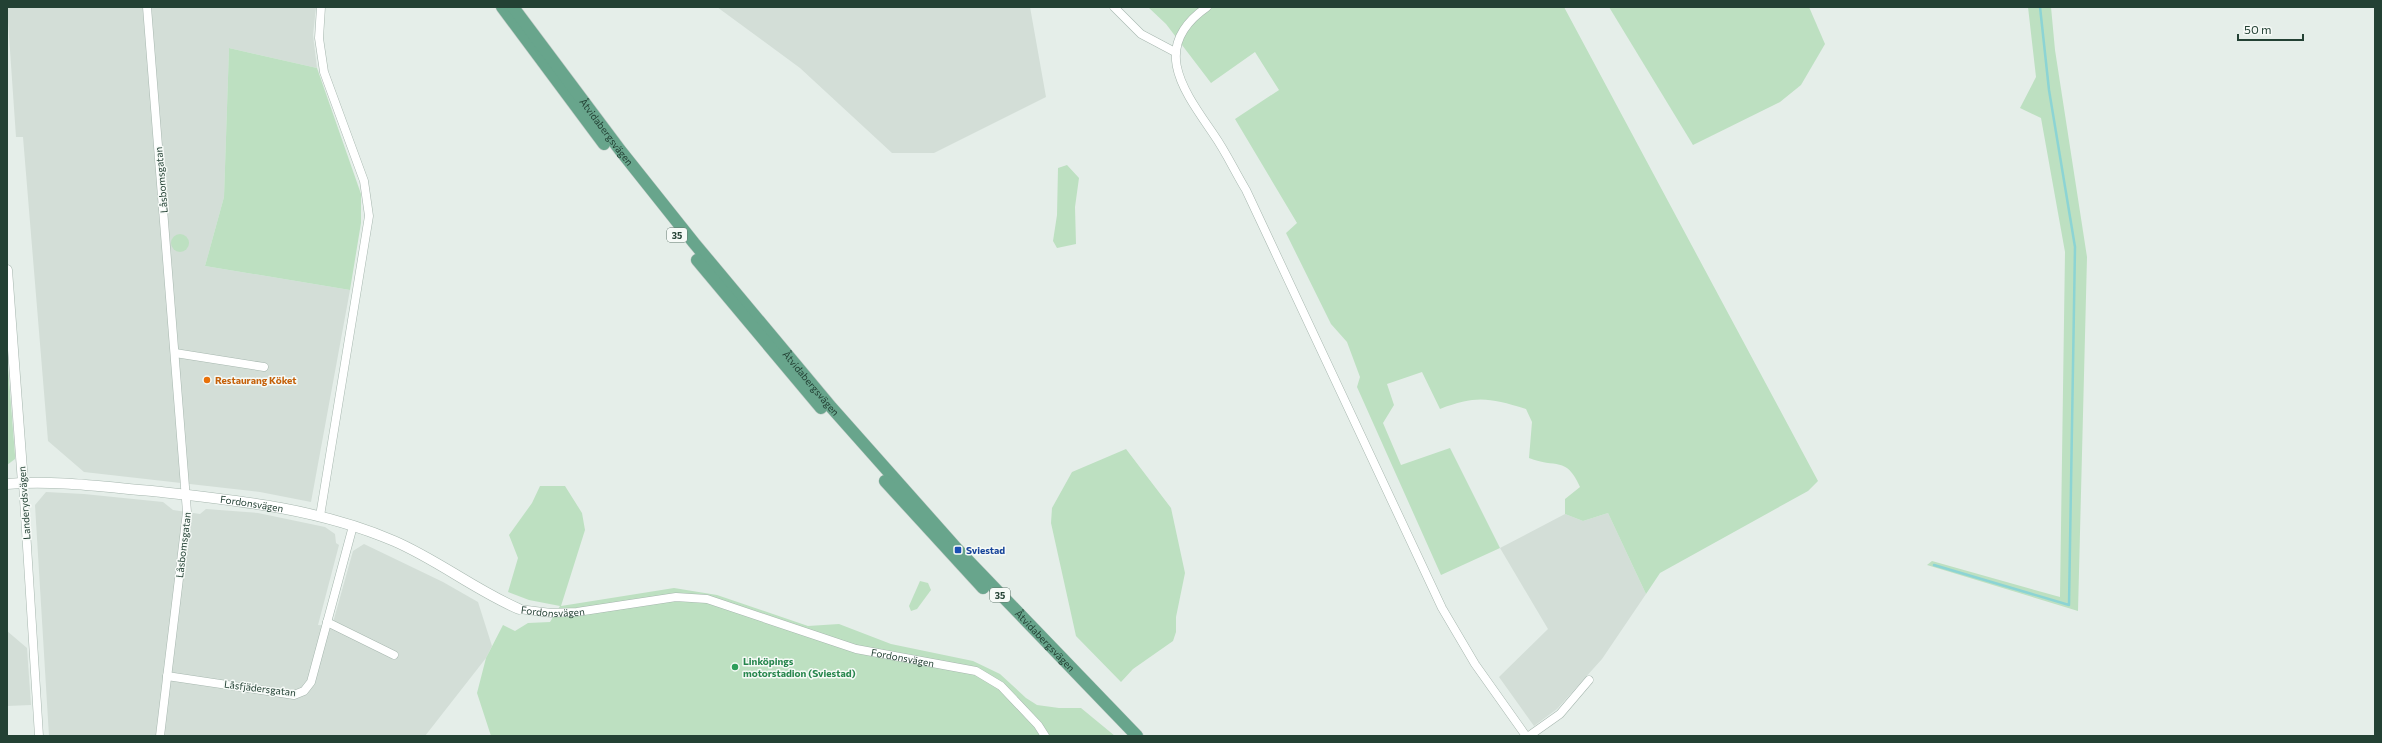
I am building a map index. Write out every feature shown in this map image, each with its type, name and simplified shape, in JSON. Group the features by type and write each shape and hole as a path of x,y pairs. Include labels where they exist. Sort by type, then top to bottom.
{"main road":[{"name":"Åtvidabergsvägen","path":"502,7 613,154 772,351 952,555 1125,736"},
{"name":"Åtvidabergsvägen","path":"513,7 620,150 684,230 831,407 979,572 1136,736"}],"street":[{"name":"Låsbomsgatan","path":"147,7 188,512 160,736"},
{"path":"320,7 319,38 324,72 364,181 369,216 320,516"},
{"path":"1114,7 1141,34 1175,52"},
{"path":"1207,7 1191,19 1184,29 1175,52 1176,63 1184,90 1215,136 1246,190 1436,596 1475,664 1526,736"},
{"name":"Landerydsvägen","path":"7,270 23,483 39,736"},
{"path":"175,353 264,367"},
{"name":"Fordonsvägen","path":"7,484 23,483 107,487 186,495 289,509 320,516 353,526 393,541 427,557 491,596 519,609 551,613 576,612 676,597 707,599 856,649 976,672 1001,686 1038,725 1045,736"},
{"name":"Låsfjädersgatan","path":"167,676 300,694 304,691 311,682 353,526"},
{"path":"327,622 394,655"},
{"path":"1530,736 1560,714 1589,680"}],"shaded area":[{"path":"7,7 316,7 313,35 317,68 229,48 224,197 205,266 350,290 311,502 260,492 84,472 48,441 23,137 16,137"},
{"path":"717,7 1030,7 1046,97 934,153 892,153 800,68"},
{"path":"46,492 84,494 163,502 173,510 200,514 206,509 258,513 325,527 335,534 336,543 339,545 318,625 332,626 353,551 364,544 443,582 478,602 492,646 486,658 425,736 49,736 35,505"},
{"path":"1608,513 1646,594 1602,659 1557,709 1534,726 1499,677 1548,629 1500,548 1565,514 1583,521"},
{"path":"7,631 27,648 31,705 7,706"}],"green space":[{"path":"1148,7 1564,7 1818,481 1808,491 1660,573 1646,594 1608,513 1583,521 1565,514 1565,499 1580,487 1575,477 1565,467 1529,458 1532,422 1526,409 1492,400 1474,400 1440,409 1422,372 1387,384 1394,405 1383,423 1401,465 1450,448 1500,548 1441,575 1357,387 1360,377 1347,342 1331,324 1286,233 1297,223 1235,119 1279,90 1255,52 1211,83 1166,24"},
{"path":"1609,7 1809,7 1825,44 1801,85 1780,102 1693,145"},
{"path":"2028,7 2051,7 2055,50 2087,257 2078,611 1927,565 1932,561 2060,597 2065,252 2041,118 2020,108 2036,77"},
{"path":"229,48 317,68 361,194 361,223 350,290 205,266 224,197"},
{"path":"1067,165 1079,178 1075,207 1076,244 1057,248 1053,241 1057,215 1058,168"},
{"path":"180,234 186,237 189,243 186,249 180,252 174,249 171,243 174,237"},
{"path":"7,354 15,459 7,465"},
{"path":"1126,449 1171,508 1185,573 1176,617 1176,632 1173,641 1133,669 1121,682 1076,636 1051,523 1052,508 1072,472"},
{"name":"Linköpings motorstadion (Sviestad)","path":"540,486 565,486 582,513 585,530 561,606 674,588 717,595 808,626 839,624 891,644 973,661 1000,674 1026,698 1037,705 1059,708 1081,708 1115,736 491,736 477,693 486,658 503,625 515,631 528,623 550,622 560,606 529,600 508,592 518,558 509,535 532,503"},
{"path":"920,581 928,583 931,590 917,609 911,611 909,606"}],"waterway":[{"path":"1934,565 2069,605 2075,247 2049,90 2040,7"}],"place":[{"name":"Restaurang Köket","path":"207,380"},
{"name":"Sviestad","path":"958,550"},
{"name":"Linköpings motorstadion (Sviestad)","path":"735,667"}]}
